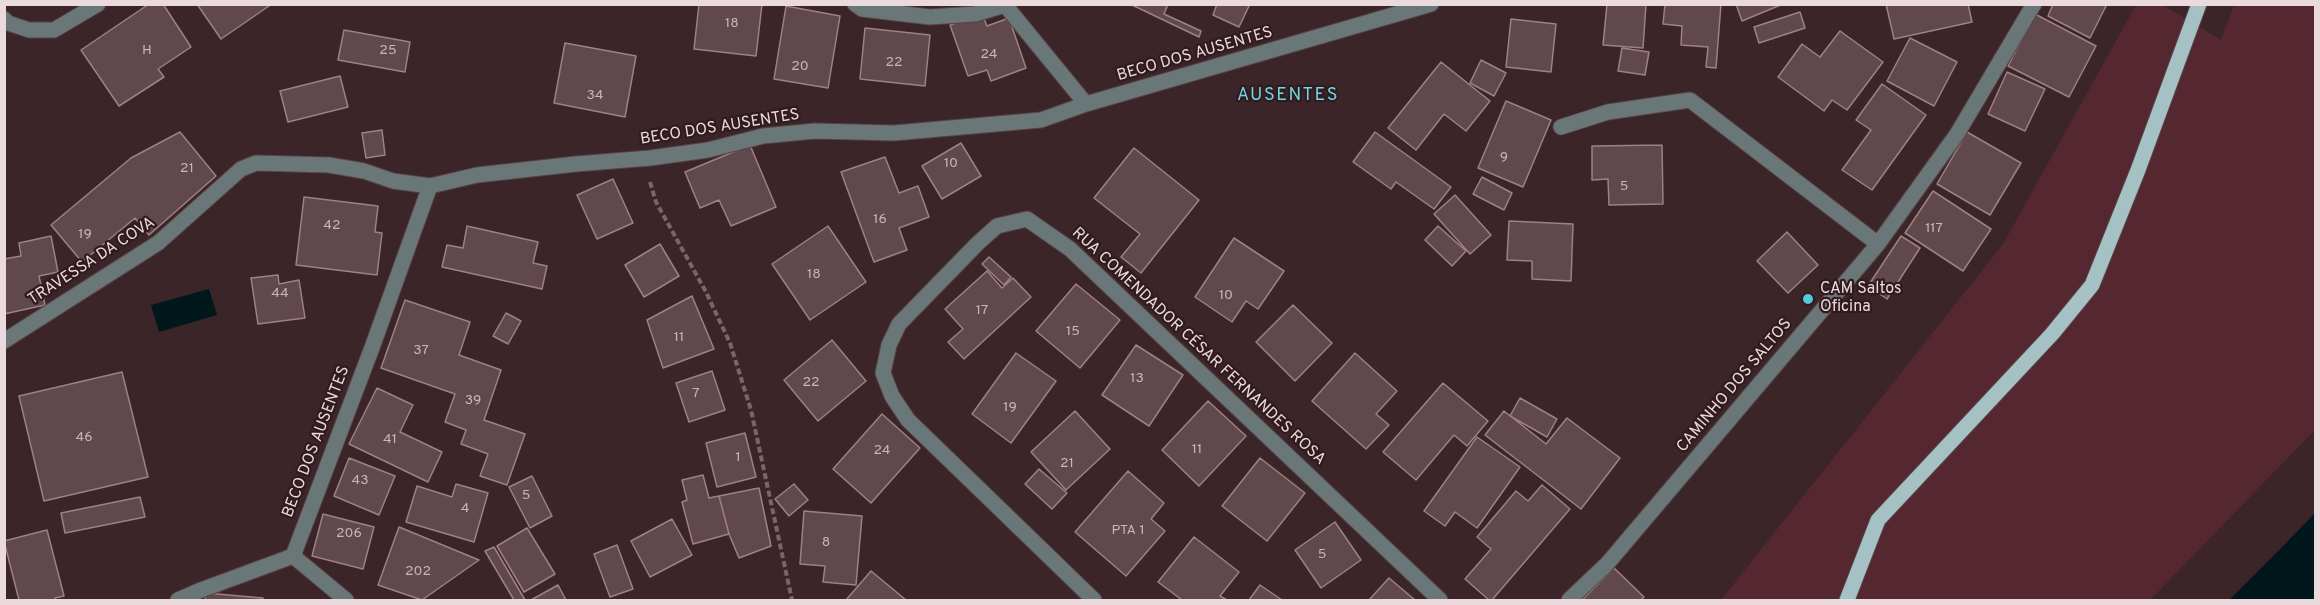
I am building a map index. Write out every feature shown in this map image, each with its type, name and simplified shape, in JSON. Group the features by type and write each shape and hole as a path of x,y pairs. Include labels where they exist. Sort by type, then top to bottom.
{"main road":[{"path":"1847,600 1878,520 2052,334 2092,285 2138,170 2199,4"}],"street":[{"path":"4,19 8,23 29,30 54,30 98,4"},
{"path":"855,4 862,9 930,17 975,14 1006,5 1086,104"},
{"name":"BECO DOS AUSENTES","path":"293,556 430,186 477,175 708,150 763,136 815,131 894,133 1041,120 1086,104 1431,4"},
{"name":"CAMINHO DOS SALTOS","path":"1569,600 1607,564 1878,244 1957,134 2034,4"},
{"path":"1561,127 1608,112 1690,100 1878,244"},
{"name":"TRAVESSA DA COVA","path":"4,342 158,243 241,169 256,163 329,165 364,171 393,181 430,186"},
{"name":"RUA COMENDADOR CÉSAR FERNANDES ROSA","path":"1094,600 908,420 892,396 883,373 889,345 899,324 997,226 1027,219 1070,249 1440,600"},
{"path":"178,600 293,556 346,600"}],"path":[{"path":"650,158 650,187 656,202 706,292 730,343 751,410 792,600"}],"shaded area":[{"path":"2136,5 2163,5 2221,40 2234,5 2315,5 2315,430 2150,600 1721,600 2003,244"}],"water":[{"path":"209,289 217,315 159,332 151,305"},
{"path":"2315,513 2315,600 2229,600 2285,544"}],"building":[{"path":"149,4 163,4 191,47 158,69 164,77 119,106 81,50"},
{"path":"197,4 267,4 269,6 221,39"},
{"path":"699,4 762,4 756,56 694,49"},
{"path":"1130,4 1168,4 1164,14 1201,31 1199,37"},
{"path":"1217,4 1250,4 1239,27 1213,15"},
{"path":"1607,4 1646,4 1643,48 1603,45"},
{"path":"1665,4 1721,4 1716,68 1706,67 1708,47 1681,45 1682,26 1663,24"},
{"path":"1736,4 1783,4 1742,21"},
{"path":"1886,4 1968,4 1972,22 1894,39"},
{"path":"2053,4 2107,4 2090,38 2048,16"},
{"path":"786,6 840,16 828,88 774,79"},
{"path":"1800,12 1805,28 1759,43 1754,27"},
{"path":"982,14 987,26 1009,18 1026,68 991,81 987,70 968,76 950,25"},
{"path":"2035,14 2096,46 2069,97 2008,66"},
{"path":"1511,19 1556,24 1551,72 1506,67"},
{"path":"865,28 930,35 925,86 860,79"},
{"path":"344,30 410,42 405,72 338,60"},
{"path":"1840,31 1883,62 1847,110 1832,100 1824,111 1778,77 1802,44 1820,57"},
{"path":"1910,38 1957,62 1934,106 1887,81"},
{"path":"565,43 636,56 625,117 554,103"},
{"path":"1622,48 1649,52 1645,75 1618,71"},
{"path":"1481,60 1506,73 1494,96 1470,83"},
{"path":"1441,62 1490,101 1466,131 1444,114 1416,150 1388,128"},
{"path":"2007,72 2045,89 2025,131 1988,114"},
{"path":"340,76 348,107 288,122 280,91"},
{"path":"1882,84 1926,115 1872,190 1842,170 1871,130 1856,120"},
{"path":"1506,101 1551,120 1523,187 1478,168"},
{"path":"382,130 385,155 366,158 362,133"},
{"path":"180,132 216,176 149,235 135,218 82,262 51,225 131,158"},
{"path":"1375,132 1451,187 1434,209 1396,182 1391,189 1353,162"},
{"path":"1967,132 2021,163 1990,215 1937,184"},
{"path":"961,143 981,176 942,199 922,166"},
{"path":"750,145 776,207 731,226 719,200 700,208 685,172"},
{"path":"1662,145 1663,204 1609,205 1608,179 1592,180 1592,146"},
{"path":"1134,148 1199,200 1141,273 1121,257 1140,234 1094,198"},
{"path":"885,157 899,193 918,186 929,217 899,228 907,250 874,262 841,172"},
{"path":"1482,177 1512,193 1504,210 1473,194"},
{"path":"613,179 633,223 597,239 577,195"},
{"path":"1933,191 1991,229 1963,271 1905,233"},
{"path":"1455,195 1491,235 1470,254 1434,214"},
{"path":"304,197 378,206 375,232 382,233 377,275 296,265"},
{"path":"1509,221 1573,224 1571,281 1532,279 1532,261 1507,260"},
{"path":"467,226 538,242 533,263 547,266 542,289 442,267 447,245 463,248"},
{"path":"828,226 866,282 810,320 772,264"},
{"path":"1438,226 1466,251 1452,266 1425,240"},
{"path":"1787,232 1818,265 1788,293 1757,261"},
{"path":"51,236 58,272 39,276 45,305 4,314 4,259 21,256 19,243"},
{"path":"1901,236 1920,248 1887,299 1868,286"},
{"path":"1234,238 1284,271 1258,309 1246,301 1232,322 1195,297"},
{"path":"660,244 679,276 644,297 625,265"},
{"path":"989,257 1011,277 1004,285 982,264"},
{"path":"987,271 1002,288 1013,278 1031,297 964,359 948,342 963,329 945,309"},
{"path":"278,275 279,284 299,280 305,318 258,324 251,278"},
{"path":"1076,284 1120,320 1080,368 1036,331"},
{"path":"692,296 714,349 663,368 647,320"},
{"path":"405,300 470,322 459,355 501,370 484,420 525,434 507,485 480,476 488,454 461,444 466,430 445,422 455,394 381,368"},
{"path":"1293,305 1332,343 1295,381 1256,342"},
{"path":"506,313 521,321 508,344 493,336"},
{"path":"832,340 866,381 818,421 784,380"},
{"path":"1136,345 1183,375 1149,426 1102,395"},
{"path":"1016,353 1056,381 1011,443 972,414"},
{"path":"1355,353 1397,391 1376,414 1389,425 1366,449 1312,401"},
{"path":"712,371 725,410 689,422 676,383"},
{"path":"122,372 148,477 44,501 19,396"},
{"path":"1443,383 1488,421 1467,446 1454,435 1416,480 1383,452"},
{"path":"377,388 413,405 400,432 442,452 428,482 349,444"},
{"path":"1520,398 1557,419 1547,437 1510,416"},
{"path":"1208,401 1246,436 1199,486 1162,450"},
{"path":"1075,411 1110,449 1066,490 1031,452"},
{"path":"1504,411 1546,444 1567,418 1620,458 1581,509 1485,435"},
{"path":"882,414 920,448 871,503 833,469"},
{"path":"745,433 756,477 717,487 706,443"},
{"path":"1477,437 1520,467 1477,528 1455,512 1445,526 1424,511"},
{"path":"349,458 395,476 379,515 334,496"},
{"path":"1260,458 1305,493 1267,541 1222,506"},
{"path":"1039,469 1067,493 1052,509 1025,484"},
{"path":"1128,471 1164,503 1151,519 1165,531 1126,576 1075,532"},
{"path":"703,475 709,498 719,496 729,534 693,544 682,502 687,500 682,480"},
{"path":"532,476 552,516 530,528 509,487"},
{"path":"456,484 488,493 474,542 406,522 417,486 452,497"},
{"path":"794,484 808,500 789,516 775,499"},
{"path":"1542,485 1570,509 1492,600 1489,600 1465,579 1491,549 1477,537 1516,491 1528,501"},
{"path":"759,488 771,546 739,558 729,534 719,496"},
{"path":"140,497 145,517 65,533 61,513"},
{"path":"804,511 862,516 856,585 823,582 825,566 800,564"},
{"path":"323,514 374,527 363,569 312,556"},
{"path":"672,519 692,555 650,577 631,541"},
{"path":"1335,522 1361,560 1321,588 1295,550"},
{"path":"399,527 479,560 422,600 378,585"},
{"path":"527,528 555,574 524,592 497,546"},
{"path":"47,530 64,596 55,598 55,600 19,600 4,541"},
{"path":"1194,537 1239,572 1220,596 1227,600 1182,600 1158,582"},
{"path":"617,545 633,589 610,597 594,554"},
{"path":"494,547 525,600 514,600 485,551"},
{"path":"1614,568 1644,597 1641,600 1582,600"},
{"path":"871,571 906,600 846,600"},
{"path":"1389,578 1415,600 1369,600"},
{"path":"558,585 566,600 531,600"},
{"path":"1260,585 1282,600 1249,600"},
{"path":"206,593 263,598 263,600 205,600"}],"place":[{"name":"CAM Saltos Oficina","path":"1808,299"}],"district":[{"name":"AUSENTES","path":"1288,96"}]}
